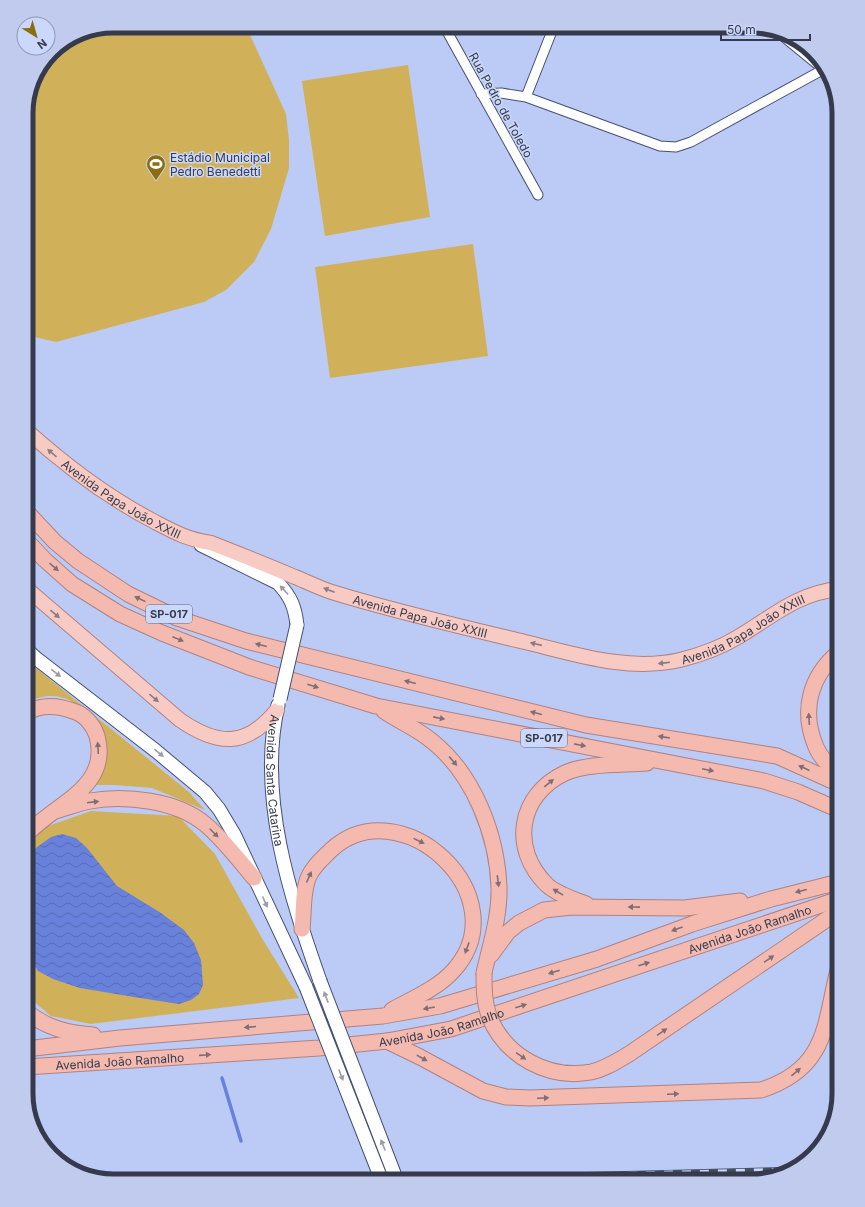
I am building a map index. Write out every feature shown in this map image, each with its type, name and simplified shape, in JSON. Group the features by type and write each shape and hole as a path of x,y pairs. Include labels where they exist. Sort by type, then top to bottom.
{"highway":[{"name":"SP-017","path":"33,518 55,542 78,561 128,594 177,618 218,632 260,645 586,725 777,756 832,781"},
{"name":"SP-017","path":"33,547 72,584 120,614 162,633 249,667 376,706 668,761 764,781 798,792 832,807"},
{"path":"832,658 815,681 808,701 809,724 816,748 832,769"},
{"path":"33,710 42,706 62,707 79,713 90,722 96,734 99,756 94,775 86,785 33,828"},
{"path":"376,706 433,742 453,760 468,781 479,803 495,857 499,887 496,921 484,974 484,995 489,1015 498,1034 512,1050 529,1062 549,1070 570,1073 591,1072 611,1065 832,916"},
{"path":"594,907 564,895 548,885 532,865 526,852 522,830 535,797 549,782 566,772 587,768 668,761"},
{"path":"55,811 91,801 122,800 168,804 181,809 205,824 254,878"},
{"path":"302,930 306,885 309,875 318,862 346,839 360,834 386,832 415,839 432,848 447,860 459,874 469,893 473,918 472,934 467,952 453,972 437,984 383,1016"},
{"name":"Avenida João Ramalho","path":"33,1048 120,1038 383,1016 440,1006 597,959 692,924 771,899 832,884"},
{"path":"488,959 508,932 531,915 557,907 685,908 771,899"},
{"name":"Avenida João Ramalho","path":"33,1067 319,1048 387,1041 452,1028 832,901"},
{"path":"387,1041 477,1088 506,1097 530,1098 761,1090 787,1079 808,1061 818,1047 827,1026 832,1002"},
{"path":"33,1017 38,1022 60,1030 80,1034 120,1038"}],"main road":[{"name":"Avenida Papa João XXIII","path":"33,436 57,457 94,485 132,510 191,540 211,543 333,592 451,624 598,659 629,664 651,664 678,661 702,654 719,648 784,606 807,596 832,590"},
{"name":"Avenida Santa Catarina","path":"191,540 278,584 287,593 294,604 297,625 278,705 271,752 273,811 302,930 320,981 394,1174"},
{"path":"33,594 175,716 197,732 221,739 240,738 268,722 278,705"},
{"path":"33,655 156,751 205,792 228,823 306,987 379,1174"}],"street":[{"name":"Rua Pedro de Toledo","path":"448,33 538,195"},
{"path":"526,97 551,33"},
{"path":"800,49 810,57"},
{"path":"481,94 501,94 526,97 660,146 676,147 691,142 819,71"}],"shaded area":[{"name":"Estádio Municipal Pedro Benedetti","path":"113,33 249,33 286,114 289,140 289,168 271,229 254,262 226,290 204,302 56,342 33,337 33,108 39,82 46,69 56,56 69,46 82,39"},
{"path":"408,65 430,217 325,236 302,81"},
{"path":"473,244 488,356 330,378 315,267"},
{"path":"33,666 189,792 205,810 152,788 94,785 92,717 69,700 54,696 33,699"},
{"path":"91,811 178,816 215,854 263,940 299,998 91,1024 51,1016 33,1001 33,843 42,828"}],"water":[{"path":"62,834 76,838 87,848 117,886 161,913 184,930 194,943 201,960 203,985 199,994 191,1000 179,1004 80,988 53,979 38,971 33,963 33,852 37,847 51,837"}],"waterway":[{"path":"222,1078 241,1141"}],"railway":[{"path":"598,1174 778,1169"}],"place":[{"name":"Estádio Municipal Pedro Benedetti","path":"156,181"}]}
